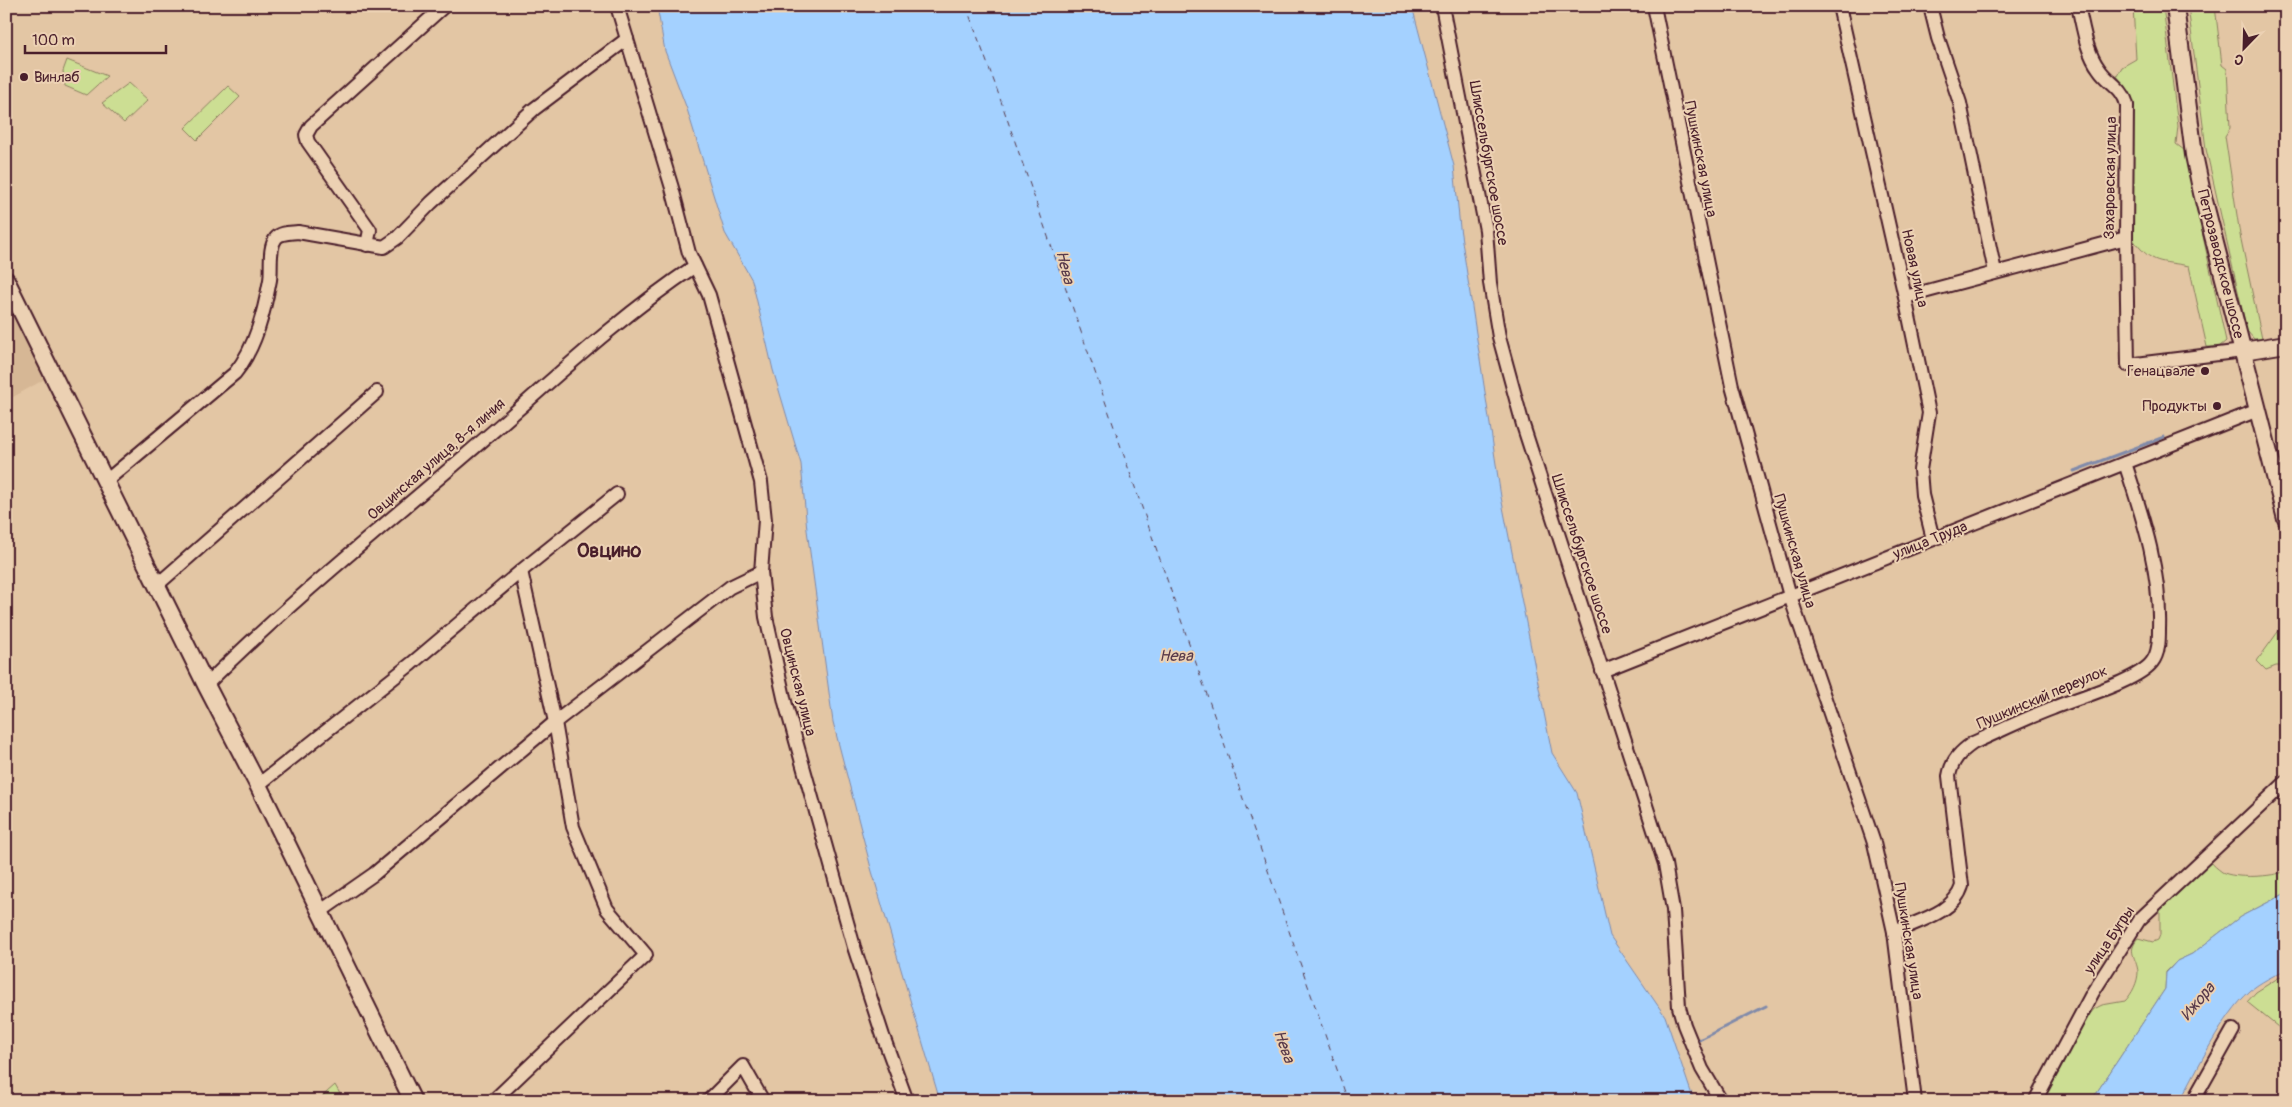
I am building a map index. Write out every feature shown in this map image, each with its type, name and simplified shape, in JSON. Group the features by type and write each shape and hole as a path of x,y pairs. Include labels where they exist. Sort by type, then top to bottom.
{"main road":[{"name":"Петрозаводское шоссе","path":"2175,6 2189,118 2202,193 2286,519"},
{"path":"6,280 413,1101"},
{"path":"2243,352 2286,344"}],"street":[{"path":"367,245 370,230 308,142 306,135 311,126 444,6"},
{"name":"Овцинская улица","path":"617,6 672,188 689,253 708,295 761,482 765,520 761,572 766,617 784,702 854,947 883,1036 907,1101"},
{"name":"Шлиссельбургское шоссе","path":"1442,6 1483,212 1490,284 1499,337 1523,425 1653,824 1670,888 1679,1007 1684,1025 1702,1069 1721,1101"},
{"name":"Пушкинская улица","path":"1654,6 1732,386 1790,596 1874,843 1894,932 1915,1101"},
{"name":"Новая улица","path":"1839,6 1906,297 1929,413 1920,470 1922,495 1933,539"},
{"path":"1930,6 1938,38 1960,103 1995,272"},
{"name":"Захаровская улица","path":"2078,6 2092,57 2098,69 2125,95 2128,105 2126,238 2128,365 2243,352"},
{"path":"106,481 235,373 245,361 263,311 270,278 274,243 277,237 284,233 298,232 384,247 397,238 534,109 627,39"},
{"path":"1906,297 2126,238"},
{"name":"Овцинская улица, 8-я линия","path":"206,685 253,639 470,452 581,353 665,286 695,266"},
{"path":"157,585 377,392"},
{"name":"улица Труда","path":"1602,671 2258,410"},
{"name":"Пушкинский переулок","path":"1894,932 1944,908 1954,902 1959,895 1962,886 1949,776 1951,764 1962,751 1974,743 2043,712 2131,677 2145,670 2154,661 2158,646 2160,616 2157,581 2150,539 2125,463"},
{"path":"258,785 411,664 521,571 617,494"},
{"path":"493,1101 646,955 608,908 574,827 555,722 521,571"},
{"path":"320,911 374,874 555,722 730,586 761,572"},
{"name":"улица Бугры","path":"2035,1101 2094,992 2140,920 2286,782"},
{"path":"2193,1101 2233,1030"},
{"path":"708,1101 743,1066 763,1101"}],"shaded area":[{"path":"6,297 45,379 6,401"}],"green space":[{"path":"2133,6 2163,6 2178,126 2176,144 2184,150 2226,341 2219,347 2207,347 2189,266 2151,258 2132,238 2131,102 2127,89 2117,76 2122,67 2136,59"},
{"path":"2188,6 2215,6 2222,65 2227,69 2230,128 2225,136 2240,235 2262,339 2254,339 2247,331 2206,149"},
{"path":"67,60 107,76 86,95 65,86 63,71"},
{"path":"129,83 148,100 124,123 102,103"},
{"path":"228,86 240,97 197,140 185,128"},
{"path":"2284,612 2286,612 2286,666 2276,666 2266,670 2257,661 2280,629"},
{"path":"2210,861 2222,872 2236,876 2263,876 2286,871 2286,893 2240,917 2192,954 2177,961 2166,972 2165,989 2091,1101 2041,1101 2060,1070 2084,1022 2094,1009 2102,1005 2125,1001 2132,991 2138,972 2132,951 2138,938 2153,942 2158,940 2160,935 2160,908"},
{"path":"2286,973 2286,1036 2283,1031 2247,1002 2256,992"},
{"path":"335,1085 344,1101 317,1101"}],"water":[{"name":"Нева","path":"657,6 1412,6 1454,166 1460,228 1501,497 1552,753 1577,793 1610,936 1665,1016 1694,1101 940,1101 871,868 833,722 807,530 801,464 773,370 752,280 725,233 687,109 665,51"},
{"name":"Ижора","path":"2286,893 2286,969 2258,985 2240,1001 2211,1043 2180,1101 2091,1101 2165,989 2166,973 2177,961 2192,954 2240,917"}],"waterway":[{"path":"2074,471 2164,437"},
{"path":"1695,1040 1701,1039 1766,1006"}],"ferry route":[{"path":"966,6 995,84 1348,1101"}],"place":[{"name":"Винлаб","path":"24,77"},
{"name":"Генацвале","path":"2205,371"},
{"name":"Продукты","path":"2217,406"}],"district":[{"name":"Овцино","path":"609,550"}]}
